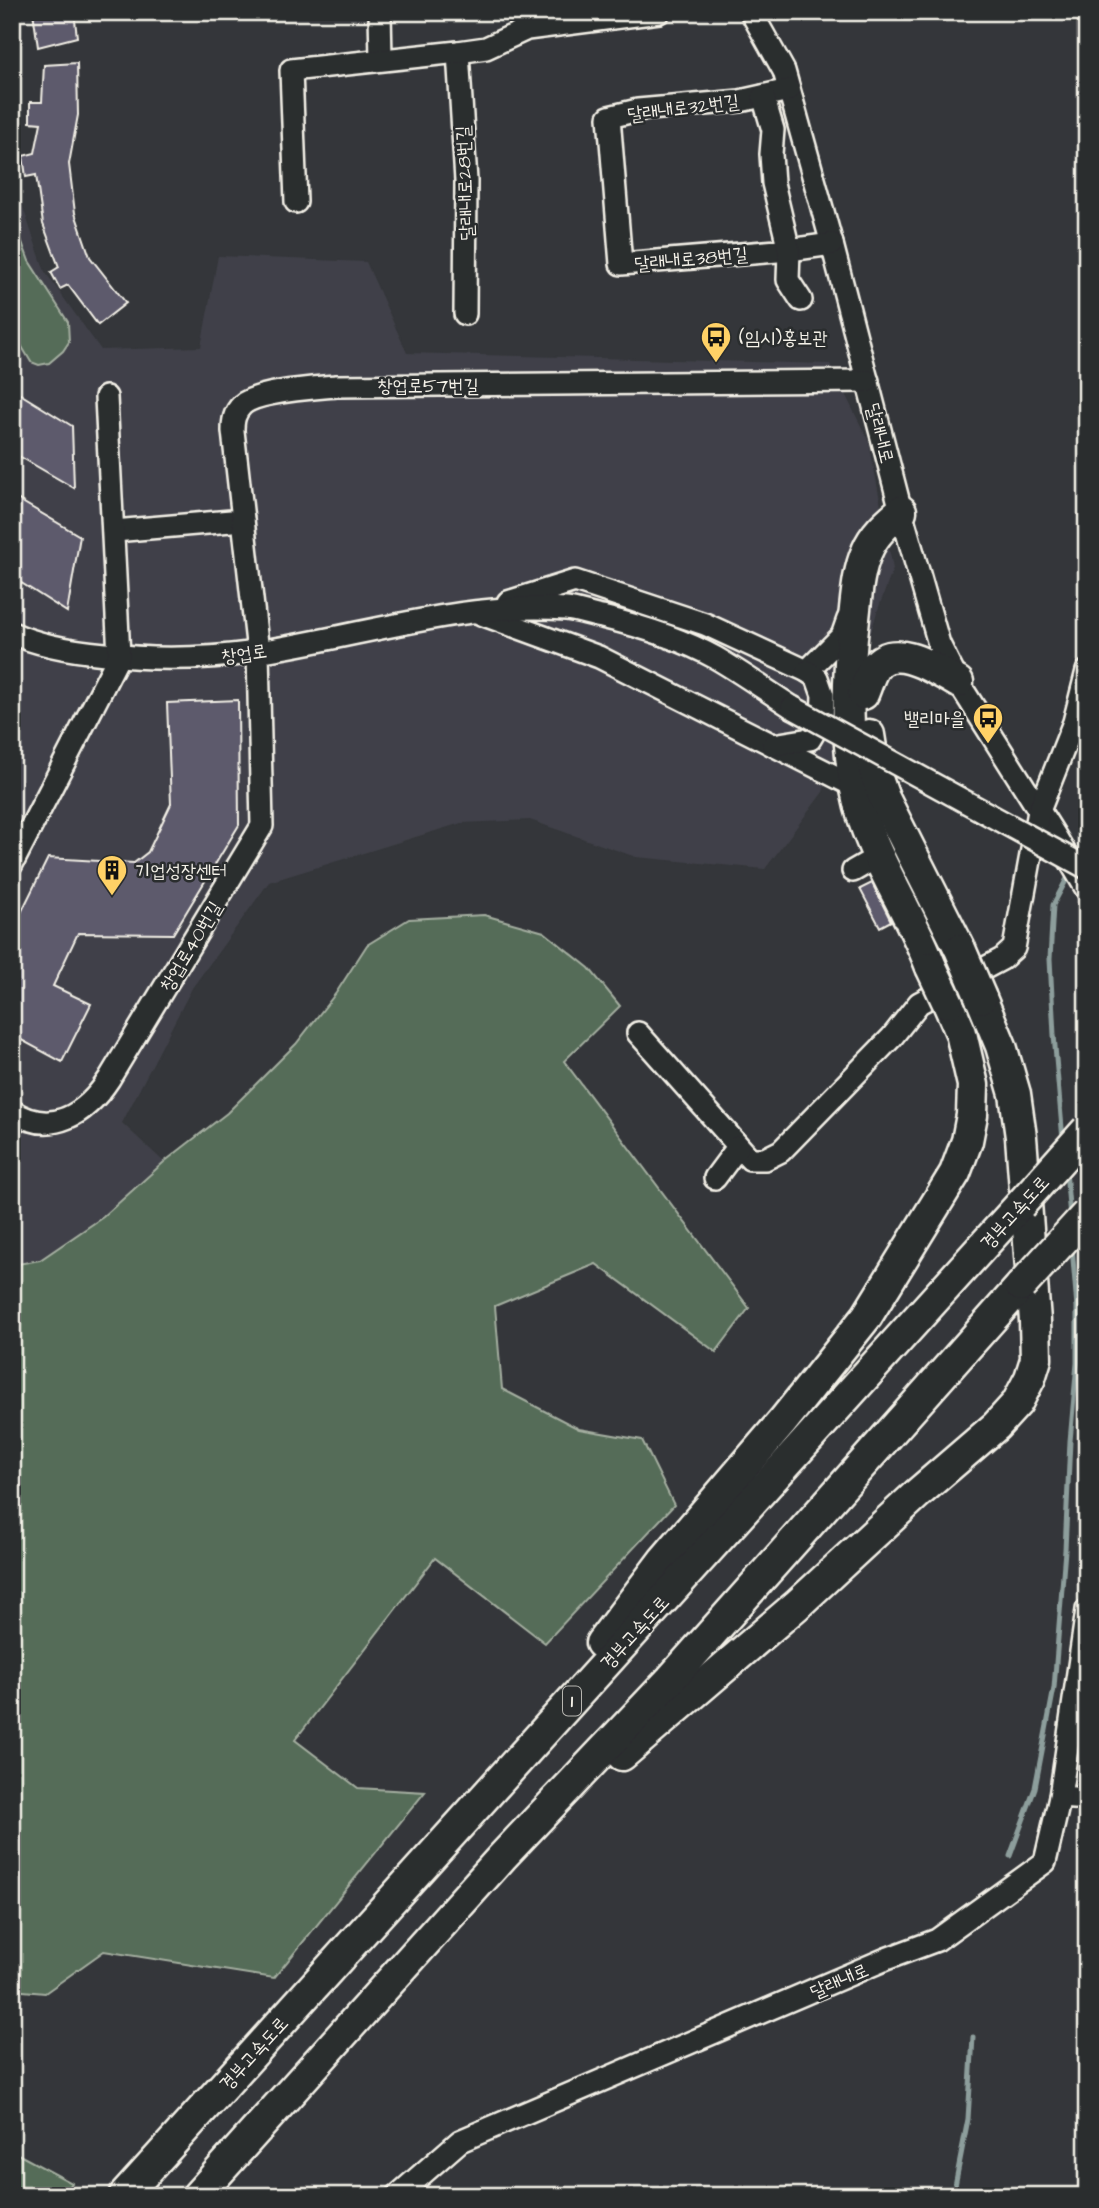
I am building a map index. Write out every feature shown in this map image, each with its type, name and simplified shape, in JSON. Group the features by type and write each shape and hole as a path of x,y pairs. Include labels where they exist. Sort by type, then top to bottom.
{"highway":[{"path":"464,1821 663,1562 783,1421 867,1316 955,1173 967,1141 972,1115 973,1085 961,1033 865,822 856,787 848,695 858,586 866,553 873,539 901,510"},
{"path":"502,1857 797,1605 917,1494 996,1426 1017,1403 1030,1378 1035,1359 1021,1137 1015,1094 1001,1046 960,949 895,820 875,773 863,694 862,673 872,580 877,557 901,510"},
{"path":"863,694 873,670 880,662 898,656 925,664 958,682"},
{"name":"경부고속도로","path":"124,2196 1087,1130"},
{"path":"197,2196 502,1857 671,1679 1087,1214"}],"street":[{"path":"380,12 381,60"},
{"path":"296,202 291,70 486,48 527,29 659,12"},
{"name":"달래내로","path":"751,12 784,71 901,510 940,644 958,682 1087,890"},
{"name":"달래내로28번길","path":"458,52 466,181 465,314"},
{"name":"달래내로32번길","path":"615,193 610,117 638,110 740,102 789,90"},
{"path":"763,96 773,130 773,183 789,250 788,280 801,300"},
{"name":"달래내로38번길","path":"615,193 621,264 832,244"},
{"name":"창업로57번길","path":"258,652 233,431 234,418 240,407 248,401 299,390 371,385 868,381"},
{"path":"12,864 119,656 106,397"},
{"path":"114,531 243,520"},
{"path":"476,612 575,581 705,624 817,678 823,695 822,719 810,739 773,745"},
{"path":"807,671 842,636 858,586"},
{"path":"476,612 568,609 620,621 715,657 792,707 1087,868"},
{"path":"476,612 599,657 856,787"},
{"name":"창업로","path":"12,633 47,644 119,656 173,659 258,652 426,619 476,612"},
{"name":"창업로40번길","path":"12,1111 30,1120 52,1122 75,1115 97,1097 260,831 258,652"},
{"path":"638,1033 750,1160 765,1159 782,1151 892,1037 919,1003 1002,959 1014,947 1040,811 1074,722 1087,671"},
{"path":"853,871 880,856"},
{"path":"715,1178 738,1147"},
{"name":"달래내로","path":"397,2196 460,2141 886,1959 937,1940 1045,1862 1060,1797 1081,1677 1087,1610"},
{"path":"1060,1797 1087,1799"}],"shaded area":[{"path":"12,175 45,272 101,350 201,347 218,256 366,262 407,353 830,364 869,442 893,569 877,612 823,792 765,869 636,857 530,820 461,823 269,882 192,988 122,1123 164,1162 103,1217 40,1260 12,1265"}],"green space":[{"path":"12,215 29,261 68,322 69,342 49,363 39,365 31,362 12,330"},
{"path":"484,915 544,932 589,968 620,1006 564,1061 749,1308 716,1352 596,1264 495,1306 502,1389 579,1429 642,1440 674,1505 545,1643 435,1558 295,1740 358,1788 425,1792 274,1978 104,1951 45,1993 12,1990 12,1265 40,1260 103,1217 164,1162 227,1113 296,1044 336,993 367,945 409,919"},
{"path":"12,2151 72,2183 62,2196 12,2196"}],"building":[{"path":"33,12 74,12 77,37 38,47"},
{"path":"77,63 78,115 69,164 75,213 90,257 126,303 98,325 68,285 60,289 51,272 59,267 43,224 36,175 26,177 23,156 35,153 41,123 30,122 30,102 42,102 44,65"},
{"path":"12,389 72,426 74,488 12,452"},
{"path":"12,496 80,536 67,612 12,577"},
{"name":"기업성장센터","path":"238,700 239,825 173,934 78,933 53,986 91,1004 62,1062 12,1035 12,931 48,858 134,863 148,852 171,804 167,703"},
{"path":"872,883 891,921 880,927 860,889"}],"waterway":[{"path":"1078,856 1087,840"},
{"path":"1063,1140 1050,959 1053,905 1071,871"},
{"path":"1066,1171 1070,1217"},
{"path":"1010,1856 1035,1788 1054,1688 1077,1363 1077,1307 1072,1247"},
{"path":"953,2196 968,2119 973,2037"}],"place":[{"name":"(임시)홍보관","path":"716,364"},
{"name":"밸리마을","path":"988,745"},
{"name":"기업성장센터","path":"112,897"}]}
